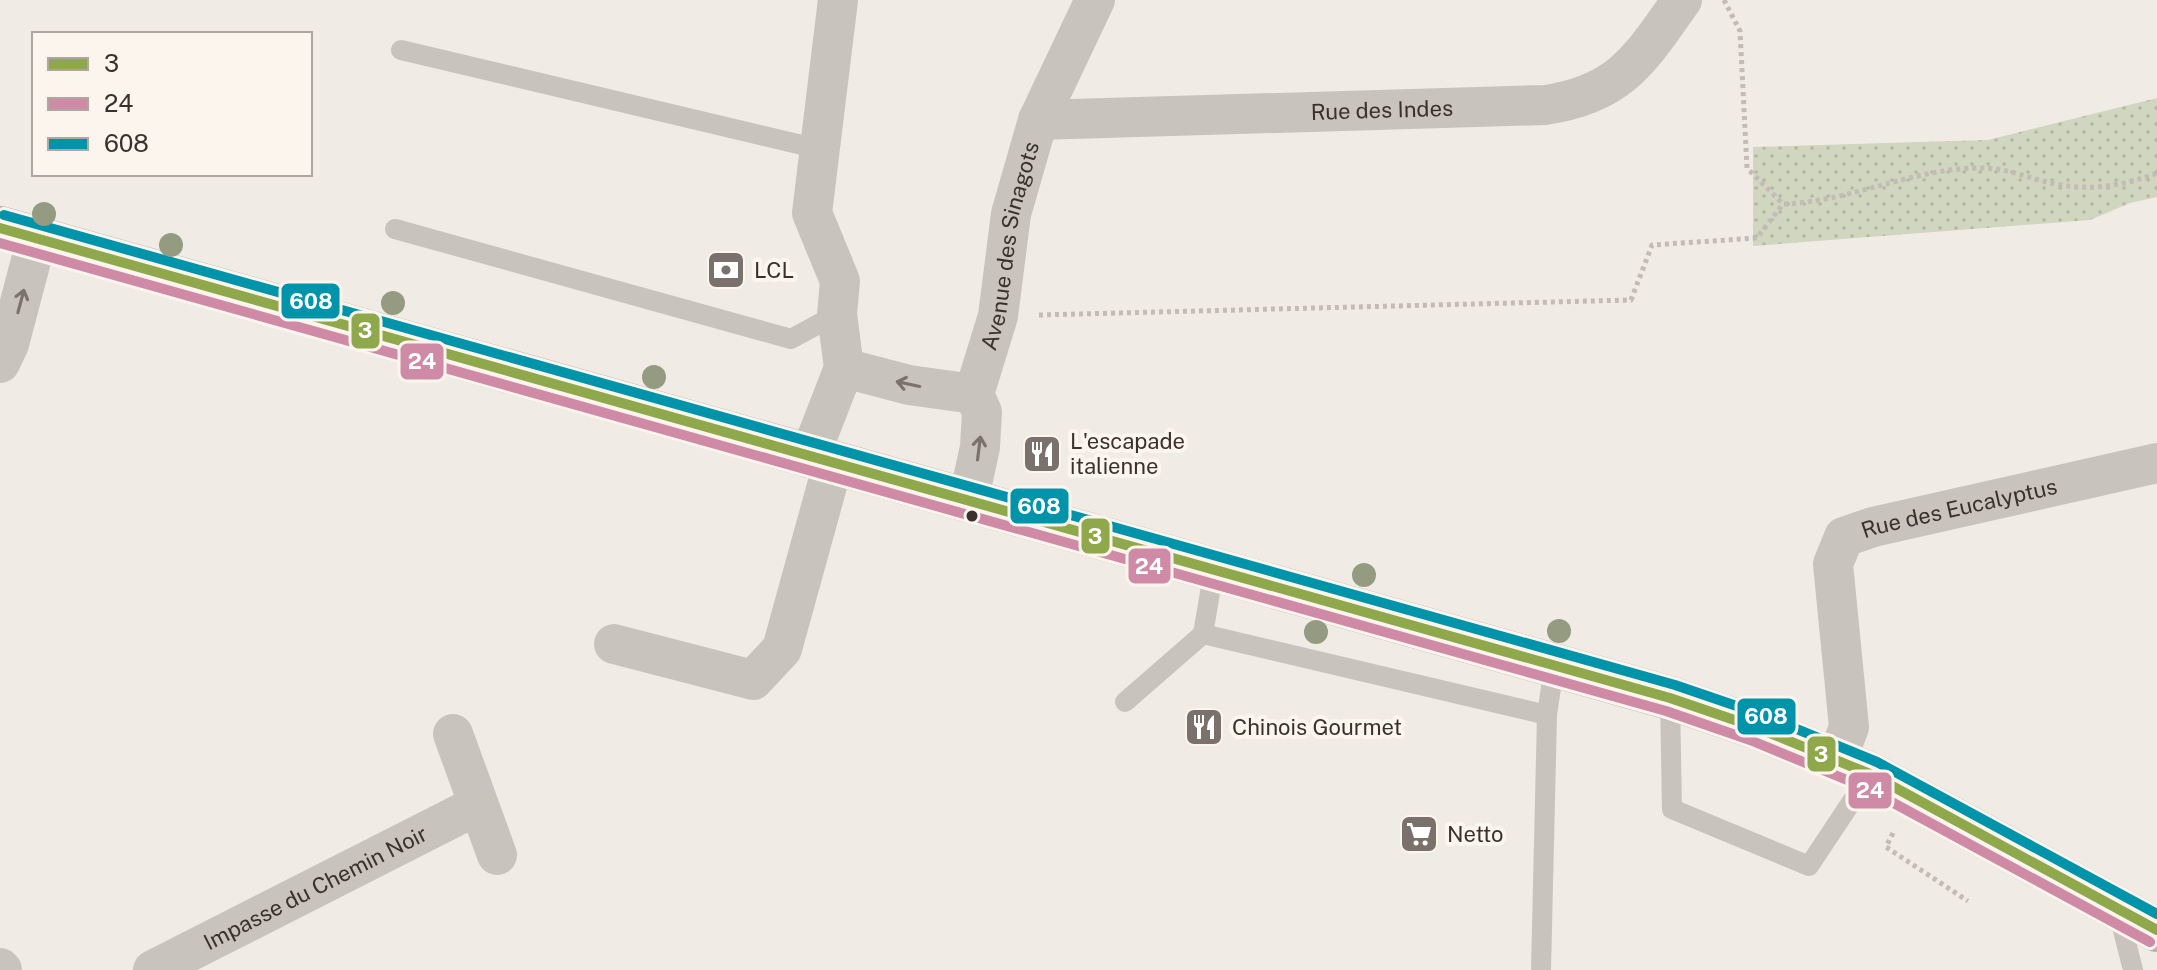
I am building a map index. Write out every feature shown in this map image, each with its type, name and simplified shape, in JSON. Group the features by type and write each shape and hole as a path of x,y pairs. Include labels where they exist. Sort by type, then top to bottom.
{"main road":[{"path":"18,233 1670,698 1854,767 2157,930"}],"street":[{"path":"614,644 753,680 782,649 821,461 844,368 837,314 840,281 812,213 838,0"},
{"name":"Avenue des Sinagots","path":"968,502 980,447 982,412 974,394 998,316 1011,214 1038,120 1095,0"},
{"name":"Rue des Indes","path":"1038,120 1576,101 1600,92 1642,55 1682,0"},
{"path":"0,363 9,344 18,233"},
{"path":"844,368 909,385 974,394"},
{"name":"Rue des Eucalyptus","path":"1854,767 1833,564 1844,537 1873,527 2157,463"},
{"path":"453,734 497,855"},
{"name":"Impasse du Chemin Noir","path":"153,970 478,805"}],"lane":[{"path":"401,50 819,149"},
{"path":"395,229 791,339 837,314"},
{"path":"1125,702 1203,634 1214,569"},
{"path":"1203,634 1547,715"},
{"path":"1541,970 1547,715 1554,667"},
{"path":"1670,698 1672,809 1809,866 1854,767"},
{"path":"2118,911 2133,970"}],"path":[{"path":"1724,0 1740,31 1747,168 1783,204 1807,203 1902,180 1980,168 2058,184 2119,187 2157,173"},
{"path":"998,316 1631,300 1652,245 1757,238 1783,204"},
{"path":"1914,798 1886,847 1968,901"}],"green space":[{"path":"2157,98 2157,197 2130,203 2090,220 1753,246 1753,147 1988,140"}],"transit line":[{"name":"608","path":"4,215 1675,685 1760,714 1877,762 2157,914"},
{"name":"3","path":"0,228 1670,698 1755,727 1870,774 2157,930"},
{"name":"24","path":"0,243 1666,711 1750,740 1864,787 2150,942"}],"place":[{"name":"LCL","path":"726,270"},
{"name":"L'escapade italienne","path":"1042,454"},
{"name":"Chinois Gourmet","path":"1204,727"},
{"name":"Netto","path":"1419,834"}]}
